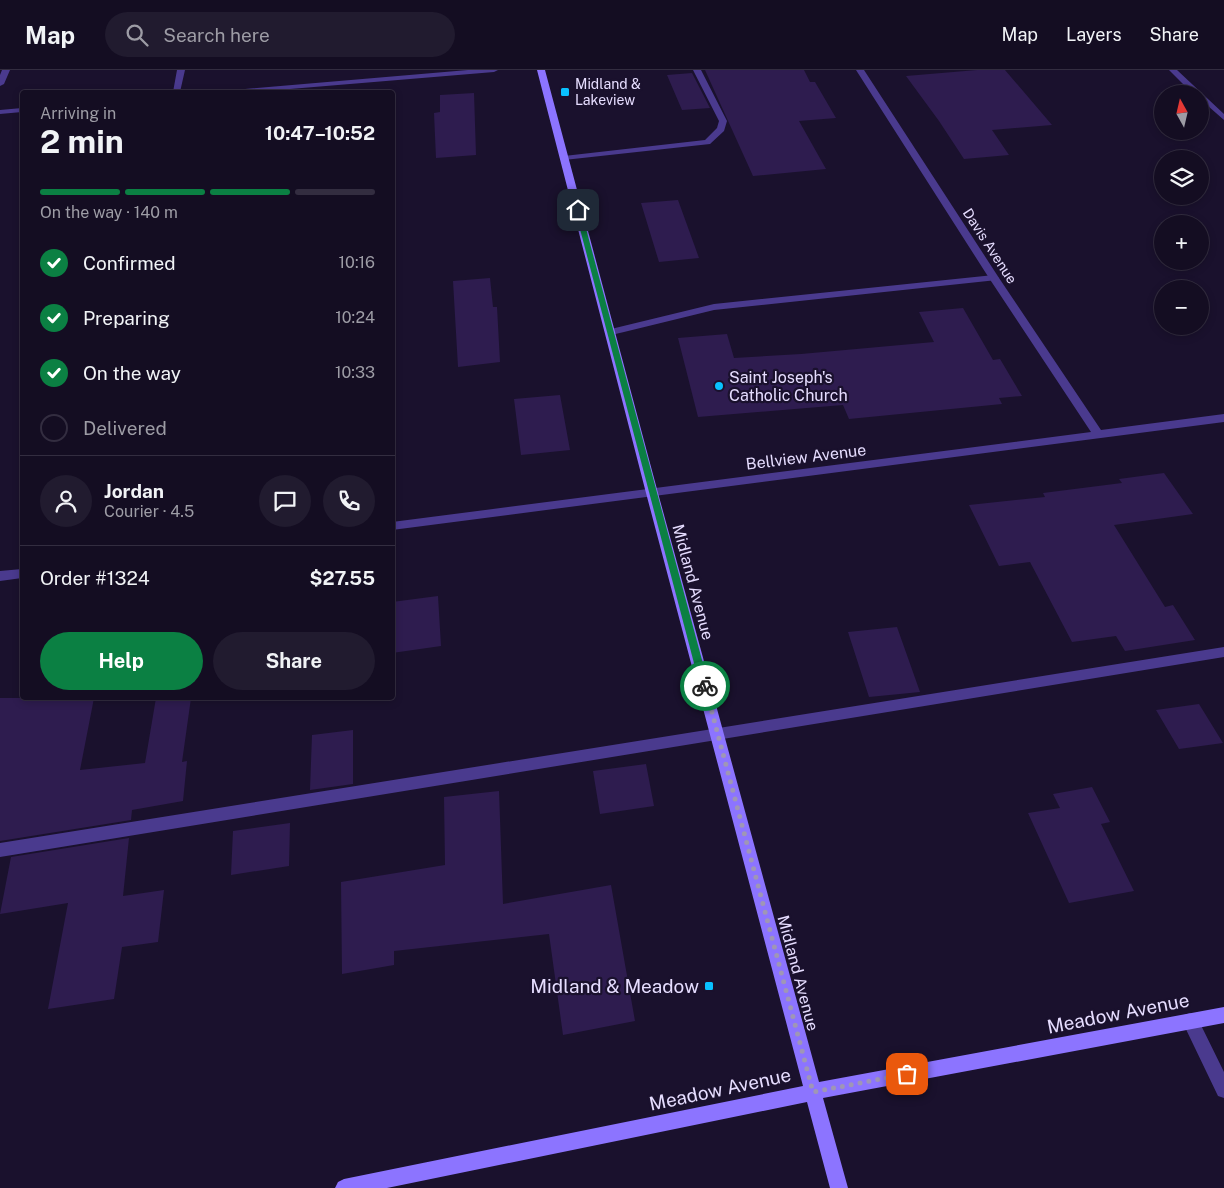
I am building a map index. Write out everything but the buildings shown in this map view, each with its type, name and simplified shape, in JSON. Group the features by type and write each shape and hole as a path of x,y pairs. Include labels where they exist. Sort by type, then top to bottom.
{"street":[{"path":"0,84 6,70"},
{"path":"176,90 181,70"},
{"path":"258,90 494,70"},
{"name":"Midland Avenue","path":"541,70 652,493 839,1188"},
{"path":"564,158 707,142 722,130 723,121 697,70"},
{"name":"Davis Avenue","path":"860,70 994,278 1099,435"},
{"path":"1173,70 1189,85"},
{"path":"1209,104 1224,118"},
{"path":"0,112 20,110"},
{"path":"611,332 635,328 671,316 714,308 994,278"},
{"name":"Bellview Avenue","path":"395,526 1224,418"},
{"path":"0,576 20,574"},
{"path":"0,850 717,732 1224,652"},
{"name":"Meadow Avenue","path":"344,1188 813,1092 1224,1015"},
{"path":"1190,1021 1224,1090"}],"way so far":[{"path":"705,686 813,1092 907,1074"}],"place":[{"name":"Midland & Lakeview","path":"565,92"},
{"name":"Saint Joseph's Catholic Church","path":"719,386"},
{"name":"Midland & Meadow","path":"709,986"}],"route":[{"path":"578,210 705,686"}]}
